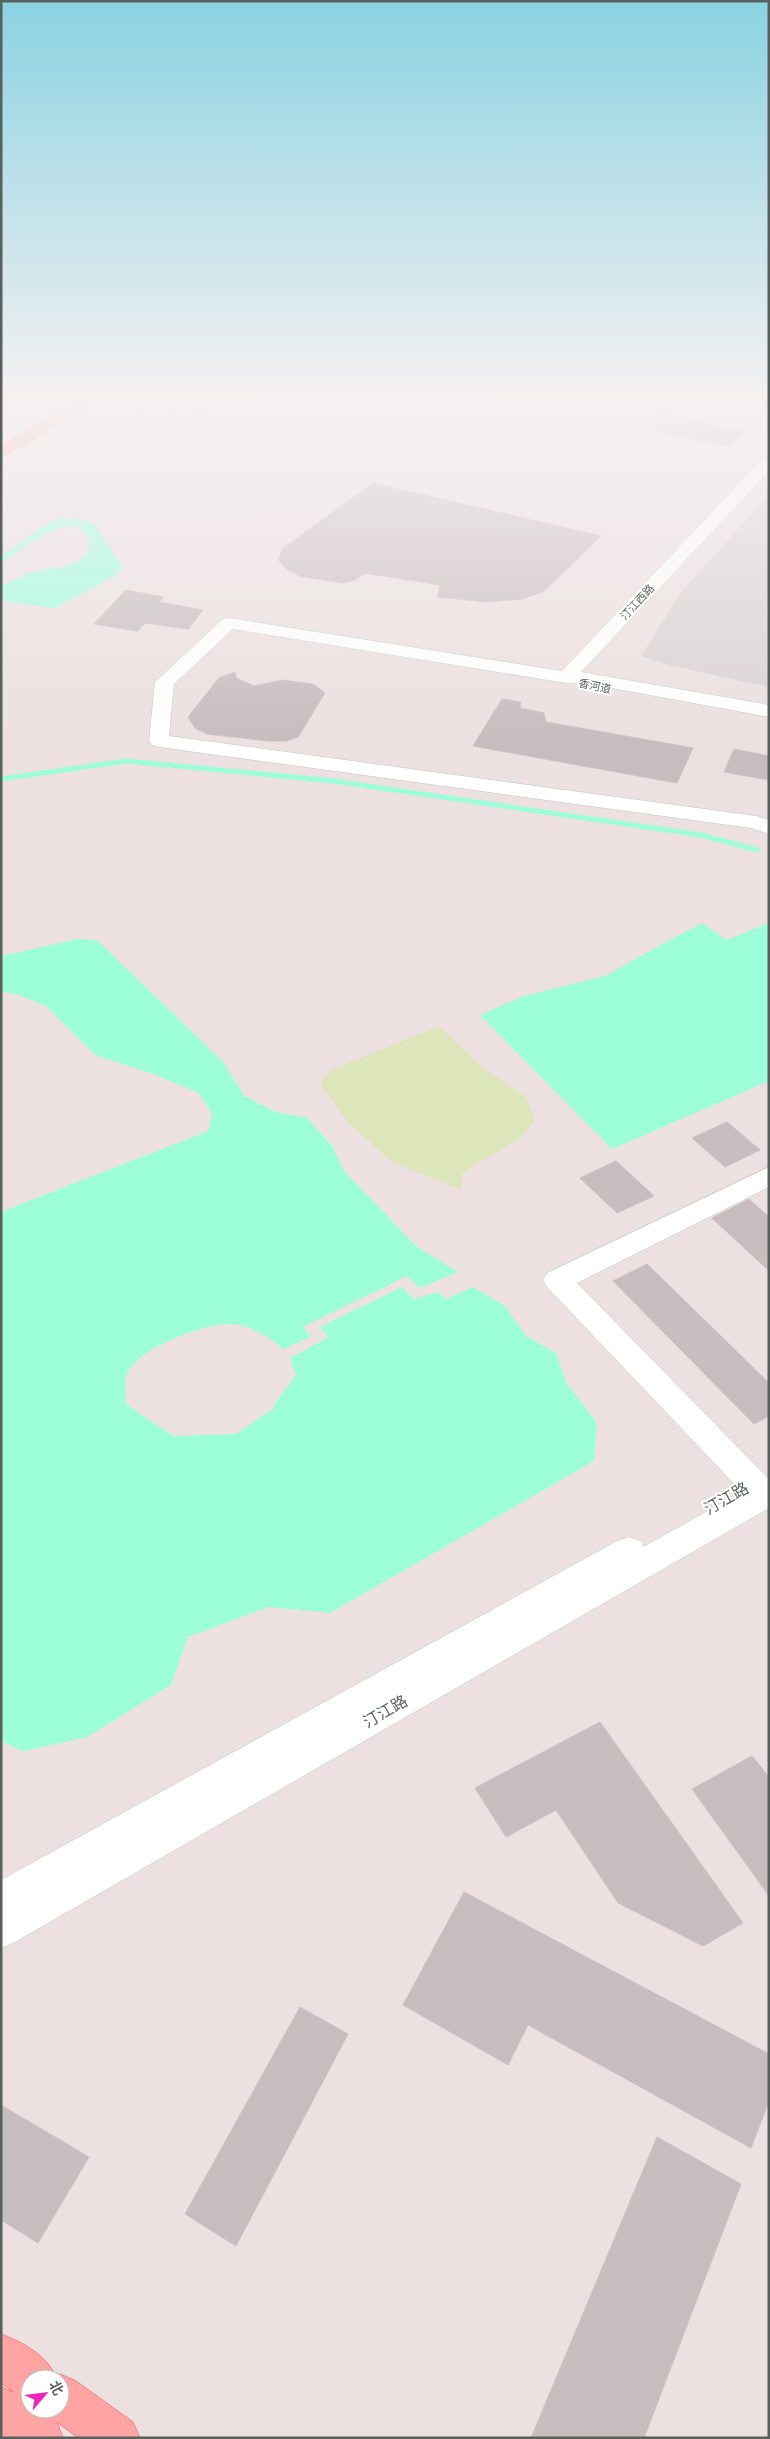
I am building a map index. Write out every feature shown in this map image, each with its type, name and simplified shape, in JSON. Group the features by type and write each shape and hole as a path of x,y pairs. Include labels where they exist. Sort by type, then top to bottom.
{"main road":[{"path":"1,2356 20,2369"},
{"path":"70,2404 117,2438"},
{"path":"1,2410 40,2438"}],"street":[{"name":"汀江西路","path":"579,680 725,512"},
{"name":"汀江西路","path":"623,641 739,512"},
{"path":"604,663 579,680 228,623 164,682 159,741 756,822 769,828"},
{"name":"香河道","path":"579,680 769,711"},
{"name":"香河道","path":"579,680 769,719"},
{"path":"764,1483 557,1280 769,1176"},
{"name":"汀江路","path":"1,1901 764,1483"},
{"name":"汀江路","path":"1,1929 764,1483"}],"shaded area":[{"path":"754,512 769,512 769,687 673,666 641,656 682,591"},
{"path":"64,518 89,521 97,527 123,567 113,577 55,608 1,601 1,586 30,573 67,566 83,558 91,540 81,530 72,526 51,531 1,563 1,555 52,521"},
{"path":"703,923 726,940 769,923 769,1081 612,1149 480,1015 521,997 605,976"},
{"path":"78,939 97,940 224,1063 244,1096 276,1112 307,1118 333,1147 343,1170 416,1246 458,1272 420,1288 407,1276 303,1327 311,1337 283,1349 258,1332 236,1324 216,1325 187,1333 157,1347 133,1364 126,1377 126,1404 173,1436 236,1434 274,1408 274,1405 296,1375 290,1358 329,1337 320,1327 402,1287 414,1299 438,1292 446,1299 473,1287 505,1306 526,1336 556,1353 566,1382 597,1423 594,1461 330,1613 269,1607 188,1637 171,1685 87,1737 23,1751 1,1741 1,1212 208,1131 212,1113 199,1093 153,1074 95,1055 46,1006 19,995 1,991 1,956"},
{"path":"439,1026 482,1067 526,1097 535,1119 524,1136 462,1173 462,1190 393,1163 348,1122 320,1084 329,1071"}],"building":[{"path":"333,512 497,512 601,536 543,592 522,599 487,602 438,597 440,585 365,573 355,580 343,583 300,576 287,569 279,561 282,549"},
{"path":"126,590 164,597 159,602 203,610 188,629 145,623 138,631 94,624"},
{"path":"235,672 236,678 254,686 282,680 313,684 325,693 298,737 287,741 269,741 207,734 195,728 188,717 219,678"},
{"path":"502,699 521,702 520,708 544,713 546,722 693,748 677,783 473,746"},
{"path":"734,749 769,756 769,780 724,772"},
{"path":"727,1122 760,1150 725,1167 692,1138"},
{"path":"616,1161 654,1196 617,1213 580,1178"},
{"path":"749,1199 769,1217 769,1271 712,1218"},
{"path":"647,1264 769,1383 769,1416 754,1424 613,1281"},
{"path":"600,1722 743,1923 703,1946 618,1903 556,1810 506,1837 475,1788"},
{"path":"752,1756 769,1777 769,1896 692,1789"},
{"path":"464,1892 769,2054 769,2101 751,2148 528,2025 508,2065 403,2005"},
{"path":"300,2007 348,2034 236,2246 185,2214"},
{"path":"1,2105 89,2157 38,2243 1,2220"},
{"path":"657,2137 741,2184 644,2438 531,2438"}],"waterway":[{"path":"1,779 126,761 333,781 701,835 757,850"}]}
